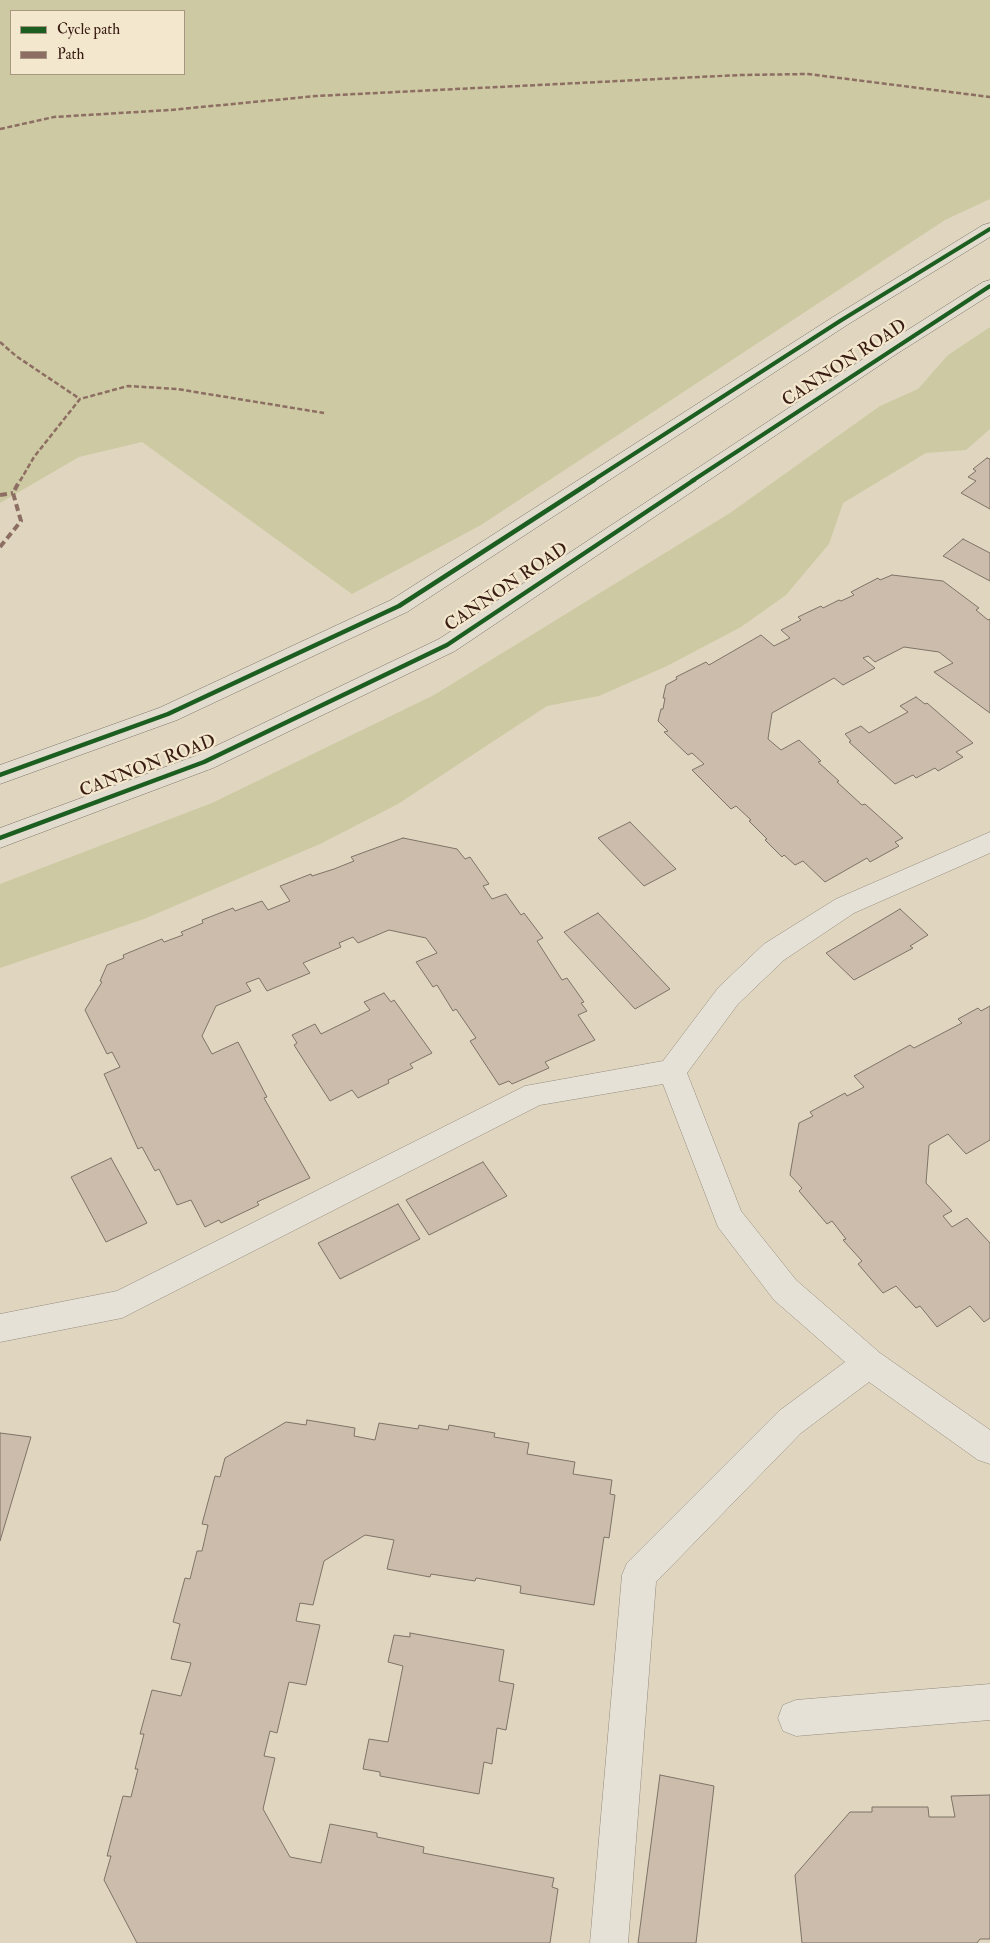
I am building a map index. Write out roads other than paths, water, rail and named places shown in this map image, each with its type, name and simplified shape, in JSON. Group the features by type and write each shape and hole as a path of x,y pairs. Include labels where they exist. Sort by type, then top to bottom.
{"main road":[{"path":"0,775 168,714 399,606 840,321 990,229"},
{"name":"CANNON ROAD","path":"0,838 204,762 447,645 891,349 990,286"}],"street":[{"path":"0,1328 122,1304 535,1094 672,1071 728,996 774,952 845,906 990,842"},
{"path":"672,1071 729,1218 785,1290 869,1363 990,1449"},
{"path":"609,1943 640,1575 790,1422 869,1363"},
{"path":"796,1718 990,1702"}]}
